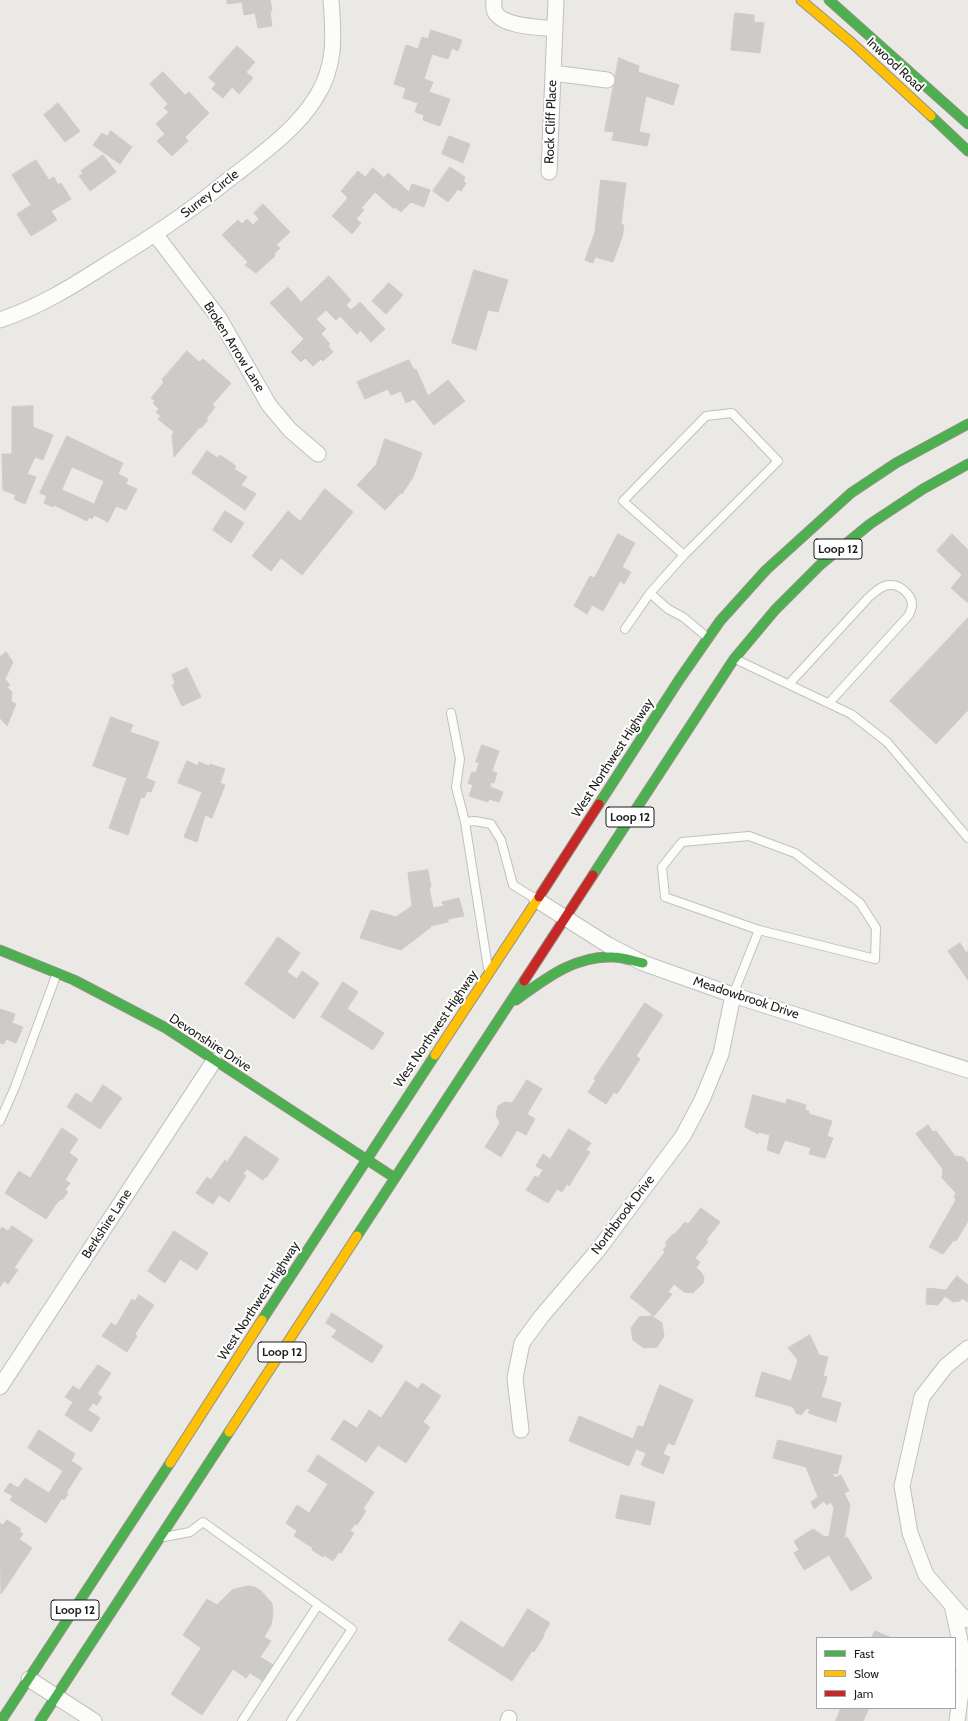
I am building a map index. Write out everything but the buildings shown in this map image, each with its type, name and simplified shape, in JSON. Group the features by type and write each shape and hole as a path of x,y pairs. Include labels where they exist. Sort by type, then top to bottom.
{"main road":[{"name":"Inwood Road","path":"802,0 852,43 968,151"},
{"name":"Inwood Road","path":"829,0 968,124"},
{"name":"West Northwest Highway","path":"2,1720 120,1541 366,1160 537,900 739,599 766,570 851,493 896,463 968,424"},
{"name":"Loop 12","path":"40,1721 564,919 732,656 770,614 827,557 865,526 894,506 968,464"},
{"name":"Devonshire Drive","path":"0,950 74,980 164,1027 395,1178"},
{"path":"507,1006 554,973 571,964 586,960 612,957 643,963"}],"street":[{"name":"Surrey Circle","path":"0,320 48,299 155,234 189,211 263,153 300,118 315,100 330,71 333,56 331,0"},
{"path":"494,0 495,12 502,19 510,23 555,29"},
{"name":"Rock Cliff Place","path":"549,172 556,0"},
{"name":"Rock Cliff Place","path":"553,73 607,80"},
{"name":"Broken Arrow Lane","path":"155,234 219,318 269,405 290,430 318,454"},
{"name":"Meadowbrook Drive","path":"537,900 564,919 608,945 643,963 733,995 968,1070"},
{"name":"Northbrook Drive","path":"521,1430 515,1378 522,1343 541,1317 598,1250 683,1136 702,1100 721,1054 733,995"},
{"name":"Berkshire Lane","path":"0,1387 214,1061"},
{"path":"968,1348 946,1366 922,1397 902,1486 910,1533 926,1575 960,1614 968,1620"},
{"path":"951,1604 960,1641 964,1671 957,1721"},
{"path":"29,1679 94,1721"}],"lane":[{"path":"625,629 650,593 684,555 778,461 732,413 706,416 623,501 684,555"},
{"path":"789,684 868,598 879,589 890,584 900,587 908,595 912,604 909,614 829,703"},
{"path":"650,593 668,609 683,617 711,640"},
{"path":"732,656 851,714 887,742 966,833"},
{"path":"451,712 460,758 456,787 465,822 489,974"},
{"path":"465,822 475,821 491,824 501,840 513,885 537,900"},
{"path":"749,836 795,853 860,903 876,928 875,959 767,932 759,930 665,897 662,867 682,842 749,836"},
{"path":"733,995 759,930"},
{"path":"0,1122 15,1087 57,973"},
{"path":"160,1538 190,1532 203,1522 352,1629 291,1721"},
{"path":"242,1721 318,1605"}],"traffic: fast":[{"path":"829,0 968,124"},
{"path":"931,116 968,151"},
{"path":"599,804 679,680 720,621 766,570 851,493 896,463 968,424"},
{"path":"593,875 734,659 775,610 820,565 870,524 923,489 968,464"},
{"path":"0,950 74,980 164,1027 395,1178"},
{"path":"516,1000 561,970 586,960 599,957 617,957 643,963"},
{"path":"357,1236 524,981"},
{"path":"262,1320 435,1055"},
{"path":"40,1721 229,1432"},
{"path":"1,1721 170,1463"}],"traffic: slow":[{"path":"801,0 852,43 931,116"},
{"path":"435,1055 539,897"},
{"path":"229,1432 357,1236"},
{"path":"170,1463 262,1320"}],"traffic: jam":[{"path":"539,897 599,804"},
{"path":"524,981 593,875"}]}
